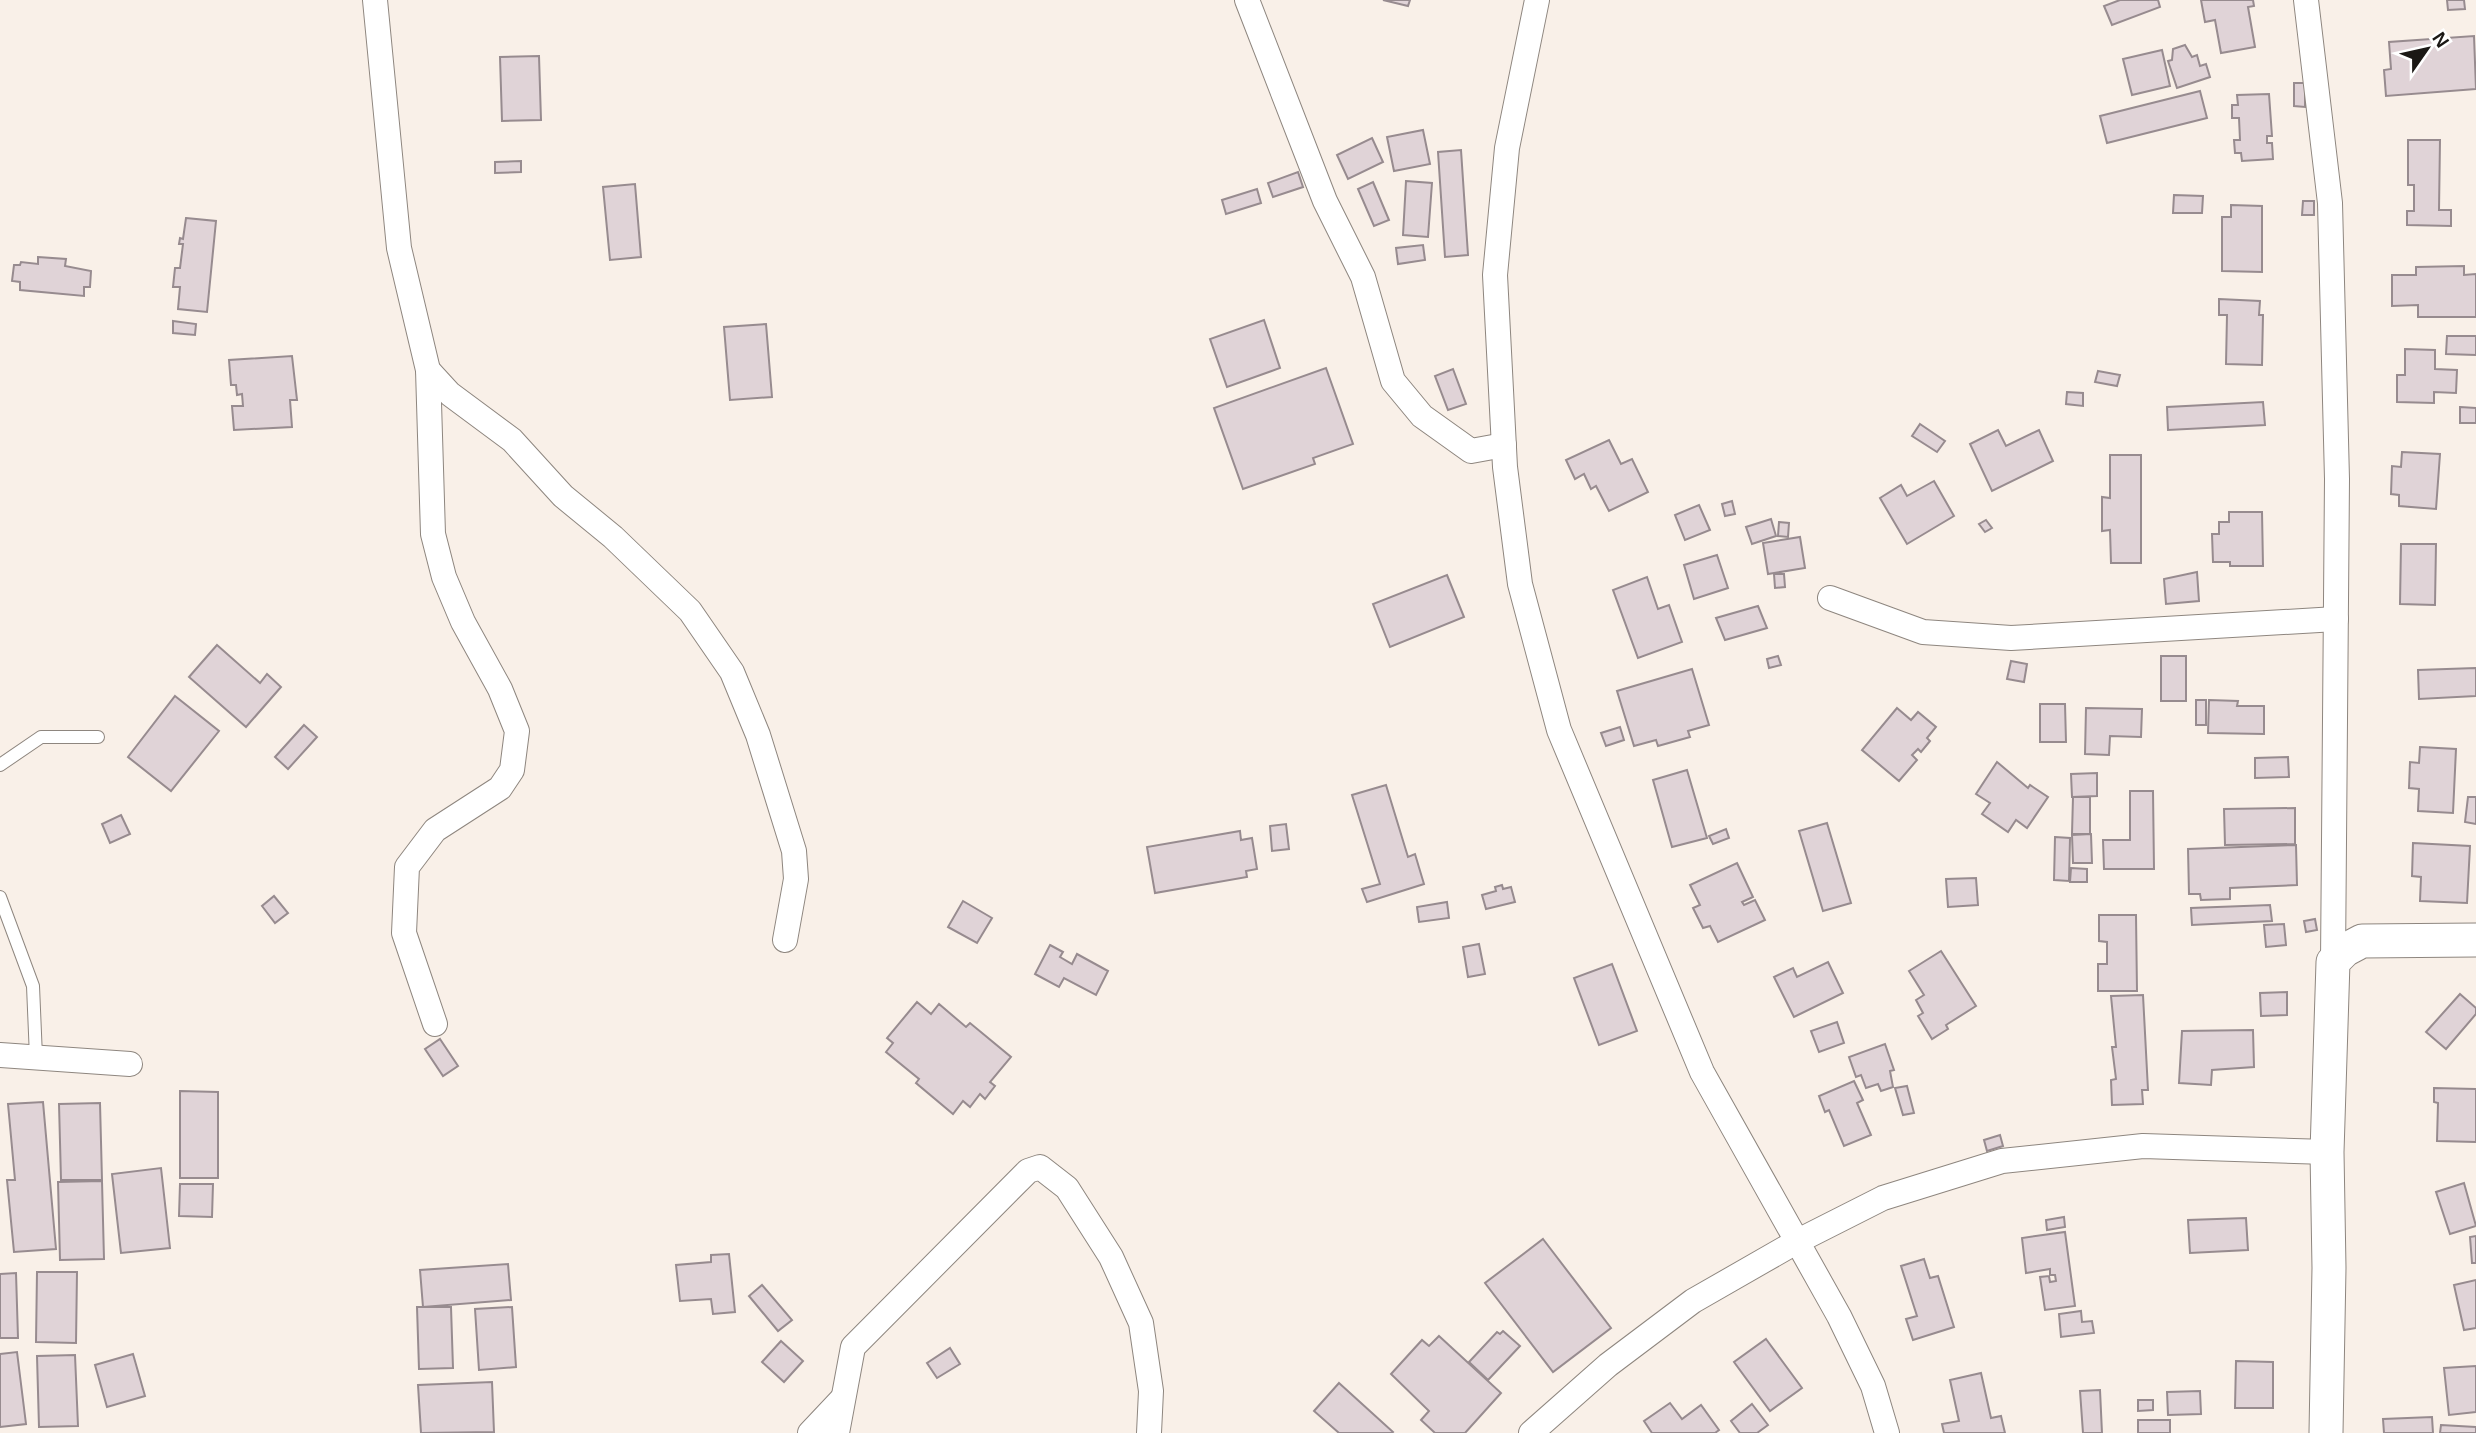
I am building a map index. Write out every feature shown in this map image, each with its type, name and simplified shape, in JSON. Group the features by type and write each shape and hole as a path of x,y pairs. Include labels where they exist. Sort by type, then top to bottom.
{"street":[{"path":"375,0 399,248 428,370 433,534 444,577 463,622 500,690 517,731 512,771 500,788 435,830 407,867 404,933 435,1024"},
{"path":"1248,0 1325,201 1363,277 1393,381 1422,416 1471,451 1504,445"},
{"path":"1537,0 1507,148 1494,275 1504,445 1520,584 1559,730 1702,1072 1839,1316 1873,1386 1887,1433"},
{"path":"2306,0 2330,204 2337,479 2333,962 2327,1152 2329,1268 2326,1433"},
{"path":"428,370 450,394 512,440 563,496 613,537 690,611 732,672 758,735 794,851 796,879 785,940"},
{"path":"1830,598 1923,632 2011,638 2336,619"},
{"path":"2333,962 2345,950 2362,941 2476,940"},
{"path":"0,1055 130,1063"},
{"path":"1531,1433 1608,1365 1693,1301 1797,1242 1883,1198 2002,1161 2144,1146 2327,1152"},
{"path":"837,1433 853,1347 1028,1171 1040,1167 1067,1188 1111,1257 1140,1322 1152,1391 1149,1433"},
{"path":"810,1433 843,1398"}],"lane":[{"path":"0,765 41,737 98,737"},
{"path":"0,897 33,986 36,1057"}],"building":[{"path":"1383,0 1410,0 1408,6"},
{"path":"2120,0 2158,0 2160,7 2112,25 2104,6"},
{"path":"2201,0 2253,0 2254,6 2248,7 2255,47 2221,53 2215,20 2205,22"},
{"path":"2447,0 2464,0 2465,9 2448,10"},
{"path":"2474,36 2476,89 2386,96 2384,70 2391,69 2389,42"},
{"path":"2185,45 2192,57 2197,55 2200,66 2206,64 2210,77 2177,88 2168,61 2172,60 2173,49"},
{"path":"2162,50 2170,86 2132,95 2123,59"},
{"path":"539,56 541,120 502,121 500,57"},
{"path":"2294,83 2305,83 2305,107 2294,106"},
{"path":"2200,91 2207,118 2107,143 2100,116"},
{"path":"2269,94 2272,136 2267,136 2267,143 2272,143 2273,159 2242,161 2241,153 2235,153 2234,140 2240,140 2239,118 2232,118 2232,105 2238,105 2237,95"},
{"path":"1423,130 1430,164 1394,171 1387,137"},
{"path":"1372,138 1383,162 1348,179 1337,155"},
{"path":"2408,140 2440,140 2439,210 2451,210 2451,226 2407,225 2407,211 2414,211 2414,185 2408,185"},
{"path":"1461,150 1468,255 1445,257 1438,152"},
{"path":"521,161 521,172 495,173 495,162"},
{"path":"1298,172 1303,187 1273,197 1268,183"},
{"path":"1406,181 1432,183 1428,237 1403,235"},
{"path":"1373,182 1389,220 1374,226 1358,189"},
{"path":"635,184 641,257 610,260 603,187"},
{"path":"1257,189 1261,203 1226,214 1222,200"},
{"path":"2174,195 2203,196 2202,213 2173,213"},
{"path":"2303,201 2314,201 2314,215 2302,215"},
{"path":"2231,205 2262,206 2262,272 2222,271 2222,217 2231,217"},
{"path":"186,218 216,221 207,312 178,309 180,287 173,287 175,268 180,268 183,244 179,244 180,238 183,239"},
{"path":"1423,245 1425,260 1398,264 1396,248"},
{"path":"38,257 66,259 65,266 91,271 90,287 84,287 84,296 20,290 20,282 12,281 14,265 20,265 21,262 38,264"},
{"path":"2464,266 2464,275 2476,274 2476,317 2418,317 2418,305 2392,306 2392,275 2416,275 2416,267"},
{"path":"2219,299 2260,301 2259,315 2263,315 2262,365 2226,364 2227,315 2219,315"},
{"path":"1264,320 1280,368 1227,387 1210,339"},
{"path":"173,321 196,324 195,335 173,333"},
{"path":"766,324 772,397 730,400 724,327"},
{"path":"2447,336 2476,336 2476,355 2446,354"},
{"path":"2405,349 2435,350 2435,369 2457,370 2456,393 2434,392 2434,403 2397,402 2397,375 2405,375"},
{"path":"292,356 297,400 290,400 292,427 234,430 232,406 243,406 242,394 237,395 236,385 231,385 229,360"},
{"path":"1326,368 1353,444 1313,458 1315,464 1243,489 1214,408"},
{"path":"1453,369 1466,404 1448,410 1435,376"},
{"path":"2098,371 2120,375 2117,386 2095,382"},
{"path":"2067,392 2083,393 2083,406 2066,404"},
{"path":"2263,402 2265,425 2168,430 2167,407"},
{"path":"2460,407 2476,408 2476,423 2460,423"},
{"path":"1920,424 1945,441 1937,452 1912,436"},
{"path":"1998,430 2006,446 2039,430 2053,461 1992,491 1970,444"},
{"path":"1609,440 1621,464 1632,459 1648,492 1609,511 1596,486 1591,489 1584,474 1575,479 1566,460"},
{"path":"2402,452 2440,454 2436,509 2399,506 2399,495 2391,494 2392,466 2401,467"},
{"path":"2110,455 2141,455 2141,563 2111,563 2110,530 2102,531 2102,497 2110,498"},
{"path":"1934,481 1954,516 1907,544 1880,498 1901,485 1907,496"},
{"path":"1732,501 1735,514 1725,516 1722,504"},
{"path":"1699,505 1710,530 1685,540 1675,515"},
{"path":"2229,512 2262,512 2263,566 2230,566 2230,562 2213,562 2212,534 2219,534 2219,522 2229,522"},
{"path":"1771,519 1776,536 1752,544 1746,527"},
{"path":"1986,520 1992,528 1985,532 1979,524"},
{"path":"1779,522 1789,523 1788,537 1778,536"},
{"path":"1800,537 1805,568 1768,574 1763,543"},
{"path":"2401,544 2436,544 2435,605 2400,604"},
{"path":"1717,555 1728,588 1694,599 1684,565"},
{"path":"2197,572 2199,601 2166,604 2164,579"},
{"path":"1774,574 1784,574 1785,587 1775,588"},
{"path":"1447,575 1464,617 1390,647 1373,604"},
{"path":"1647,577 1658,609 1669,605 1682,642 1638,658 1613,590"},
{"path":"1758,606 1767,628 1725,640 1716,618"},
{"path":"217,645 260,683 267,674 281,687 246,727 189,677"},
{"path":"1778,656 1781,665 1769,668 1767,659"},
{"path":"2161,656 2186,656 2186,701 2161,701"},
{"path":"2011,661 2027,664 2024,682 2007,679"},
{"path":"2476,668 2476,696 2419,699 2418,670"},
{"path":"1692,669 1709,725 1688,731 1690,737 1658,746 1656,740 1634,746 1617,691"},
{"path":"175,696 219,731 171,791 128,757"},
{"path":"2196,700 2206,700 2206,725 2196,725"},
{"path":"2209,700 2238,701 2237,706 2264,706 2264,734 2208,733"},
{"path":"2040,704 2065,704 2066,742 2040,742"},
{"path":"1897,708 1911,720 1918,712 1936,727 1921,752 1918,749 1912,755 1917,760 1899,781 1862,750"},
{"path":"2086,708 2142,709 2141,737 2110,736 2109,755 2085,754"},
{"path":"304,725 317,737 288,769 275,757"},
{"path":"1620,727 1624,740 1606,746 1601,733"},
{"path":"2420,747 2456,749 2453,813 2418,811 2419,789 2409,788 2410,762 2419,763"},
{"path":"2288,757 2289,777 2255,778 2255,758"},
{"path":"1997,762 2028,788 2030,785 2048,797 2027,828 2016,820 2008,832 1982,814 1990,803 1976,794"},
{"path":"1687,770 1707,838 1672,847 1653,780"},
{"path":"2097,773 2097,796 2072,797 2071,774"},
{"path":"1386,785 1408,857 1415,854 1424,884 1367,902 1362,889 1380,884 1352,795"},
{"path":"2130,791 2153,791 2154,869 2104,869 2103,840 2130,840"},
{"path":"2073,797 2090,797 2090,834 2072,834"},
{"path":"2468,797 2476,797 2476,824 2465,822"},
{"path":"2295,808 2295,844 2225,845 2224,809"},
{"path":"121,815 130,834 110,843 102,824"},
{"path":"1827,823 1851,903 1823,911 1799,831"},
{"path":"1286,824 1289,849 1272,851 1270,826"},
{"path":"1726,829 1729,838 1713,844 1709,836"},
{"path":"1240,831 1241,840 1252,838 1257,869 1246,871 1247,877 1155,893 1147,847"},
{"path":"2091,834 2092,863 2073,863 2072,835"},
{"path":"2055,837 2070,838 2069,881 2054,880"},
{"path":"2413,843 2470,846 2467,903 2420,901 2421,877 2412,876"},
{"path":"2296,845 2297,885 2230,888 2230,899 2201,900 2200,894 2189,894 2188,849"},
{"path":"1737,863 1753,897 1742,902 1744,905 1755,900 1765,920 1718,942 1710,926 1703,928 1693,908 1700,905 1690,885"},
{"path":"2071,868 2087,869 2087,882 2070,882"},
{"path":"1976,878 1978,905 1948,907 1946,879"},
{"path":"1502,885 1503,889 1511,887 1515,902 1486,909 1482,895 1496,891 1495,887"},
{"path":"274,896 288,913 275,923 262,906"},
{"path":"963,901 992,918 977,943 948,927"},
{"path":"1447,902 1449,918 1419,922 1417,907"},
{"path":"2270,905 2272,921 2192,925 2191,908"},
{"path":"2099,915 2136,915 2137,991 2098,991 2098,964 2107,964 2107,942 2099,941"},
{"path":"2315,919 2317,930 2306,932 2304,921"},
{"path":"2284,924 2286,945 2266,947 2264,925"},
{"path":"1479,944 1485,974 1468,977 1463,947"},
{"path":"1050,945 1063,952 1060,957 1072,964 1077,954 1108,971 1096,995 1064,978 1059,987 1035,974"},
{"path":"1941,951 1976,1006 1946,1025 1948,1029 1932,1039 1918,1016 1923,1013 1916,1000 1924,995 1909,971"},
{"path":"1828,962 1843,993 1794,1017 1774,977 1793,968 1797,977"},
{"path":"1612,964 1637,1031 1599,1045 1574,978"},
{"path":"2287,992 2287,1015 2261,1016 2260,993"},
{"path":"2460,994 2476,1008 2476,1014 2446,1049 2426,1032"},
{"path":"2143,995 2148,1090 2142,1090 2143,1104 2112,1105 2111,1080 2116,1079 2112,1047 2116,1047 2111,996"},
{"path":"917,1002 931,1014 939,1004 966,1027 970,1023 1011,1057 990,1082 995,1086 985,1099 980,1094 970,1107 963,1101 953,1114 916,1083 919,1079 886,1052 893,1043 887,1038"},
{"path":"1837,1022 1844,1043 1819,1052 1811,1031"},
{"path":"2253,1030 2254,1067 2212,1070 2211,1085 2179,1083 2182,1031"},
{"path":"440,1039 458,1066 443,1076 425,1049"},
{"path":"1885,1044 1894,1070 1890,1071 1893,1087 1881,1091 1878,1084 1866,1088 1861,1075 1856,1077 1849,1057"},
{"path":"1854,1081 1863,1100 1857,1103 1871,1135 1844,1146 1829,1110 1825,1112 1819,1096"},
{"path":"1907,1086 1914,1113 1903,1115 1895,1088"},
{"path":"2434,1088 2476,1089 2476,1142 2437,1141 2438,1103 2434,1102"},
{"path":"180,1091 218,1092 218,1178 180,1178"},
{"path":"43,1102 56,1249 14,1252 7,1180 15,1180 8,1104"},
{"path":"100,1103 102,1180 61,1180 59,1104"},
{"path":"2000,1135 2003,1146 1987,1151 1984,1140"},
{"path":"161,1168 170,1248 121,1253 112,1174"},
{"path":"102,1181 104,1259 60,1260 58,1182"},
{"path":"2464,1183 2476,1226 2450,1234 2436,1192"},
{"path":"180,1184 213,1184 212,1217 179,1216"},
{"path":"2064,1217 2065,1227 2047,1230 2046,1220"},
{"path":"2246,1218 2248,1250 2190,1253 2188,1220"},
{"path":"2065,1232 2075,1306 2045,1310 2040,1277 2049,1276 2050,1282 2056,1281 2055,1275 2050,1275 2050,1269 2026,1273 2022,1238"},
{"path":"2476,1236 2476,1263 2472,1263 2470,1237"},
{"path":"1543,1239 1611,1328 1553,1372 1485,1283"},
{"path":"729,1254 735,1312 713,1314 711,1299 680,1301 676,1265 711,1262 711,1255"},
{"path":"1924,1259 1930,1278 1938,1276 1954,1327 1913,1340 1906,1319 1917,1316 1901,1266"},
{"path":"508,1264 511,1300 423,1307 420,1270"},
{"path":"37,1272 77,1272 76,1343 36,1342"},
{"path":"16,1273 18,1338 0,1338 0,1274"},
{"path":"2476,1280 2476,1328 2464,1330 2454,1285"},
{"path":"762,1285 792,1320 778,1331 749,1296"},
{"path":"417,1307 451,1307 453,1368 419,1369"},
{"path":"512,1307 516,1367 479,1370 475,1309"},
{"path":"2081,1311 2082,1322 2092,1321 2094,1333 2061,1337 2059,1314"},
{"path":"1503,1331 1520,1346 1488,1380 1469,1362 1497,1332 1500,1334"},
{"path":"1439,1336 1501,1393 1465,1433 1435,1433 1421,1420 1429,1411 1391,1374 1422,1340 1429,1346"},
{"path":"1766,1339 1802,1388 1770,1411 1734,1362"},
{"path":"781,1341 803,1361 784,1382 762,1362"},
{"path":"950,1348 960,1364 937,1378 927,1363"},
{"path":"17,1352 26,1424 0,1427 0,1354"},
{"path":"133,1354 145,1396 107,1407 95,1365"},
{"path":"75,1355 78,1426 39,1427 37,1356"},
{"path":"2236,1361 2273,1362 2273,1408 2235,1408"},
{"path":"2476,1366 2476,1412 2449,1415 2444,1368"},
{"path":"1981,1373 1991,1418 2001,1416 2005,1433 1944,1433 1942,1424 1959,1421 1950,1380"},
{"path":"492,1382 494,1432 421,1433 418,1385"},
{"path":"1339,1383 1393,1432 1339,1433 1314,1411"},
{"path":"2100,1390 2102,1433 2083,1433 2080,1391"},
{"path":"2200,1391 2201,1414 2168,1415 2167,1392"},
{"path":"2138,1400 2153,1400 2153,1410 2138,1411"},
{"path":"1670,1403 1682,1419 1701,1405 1719,1430 1715,1433 1652,1433 1644,1421"},
{"path":"1752,1404 1768,1425 1757,1433 1740,1433 1731,1421"},
{"path":"2432,1417 2433,1433 2384,1433 2383,1419"},
{"path":"2138,1420 2170,1420 2170,1433 2138,1433"},
{"path":"2441,1425 2476,1427 2476,1433 2440,1433"}]}
